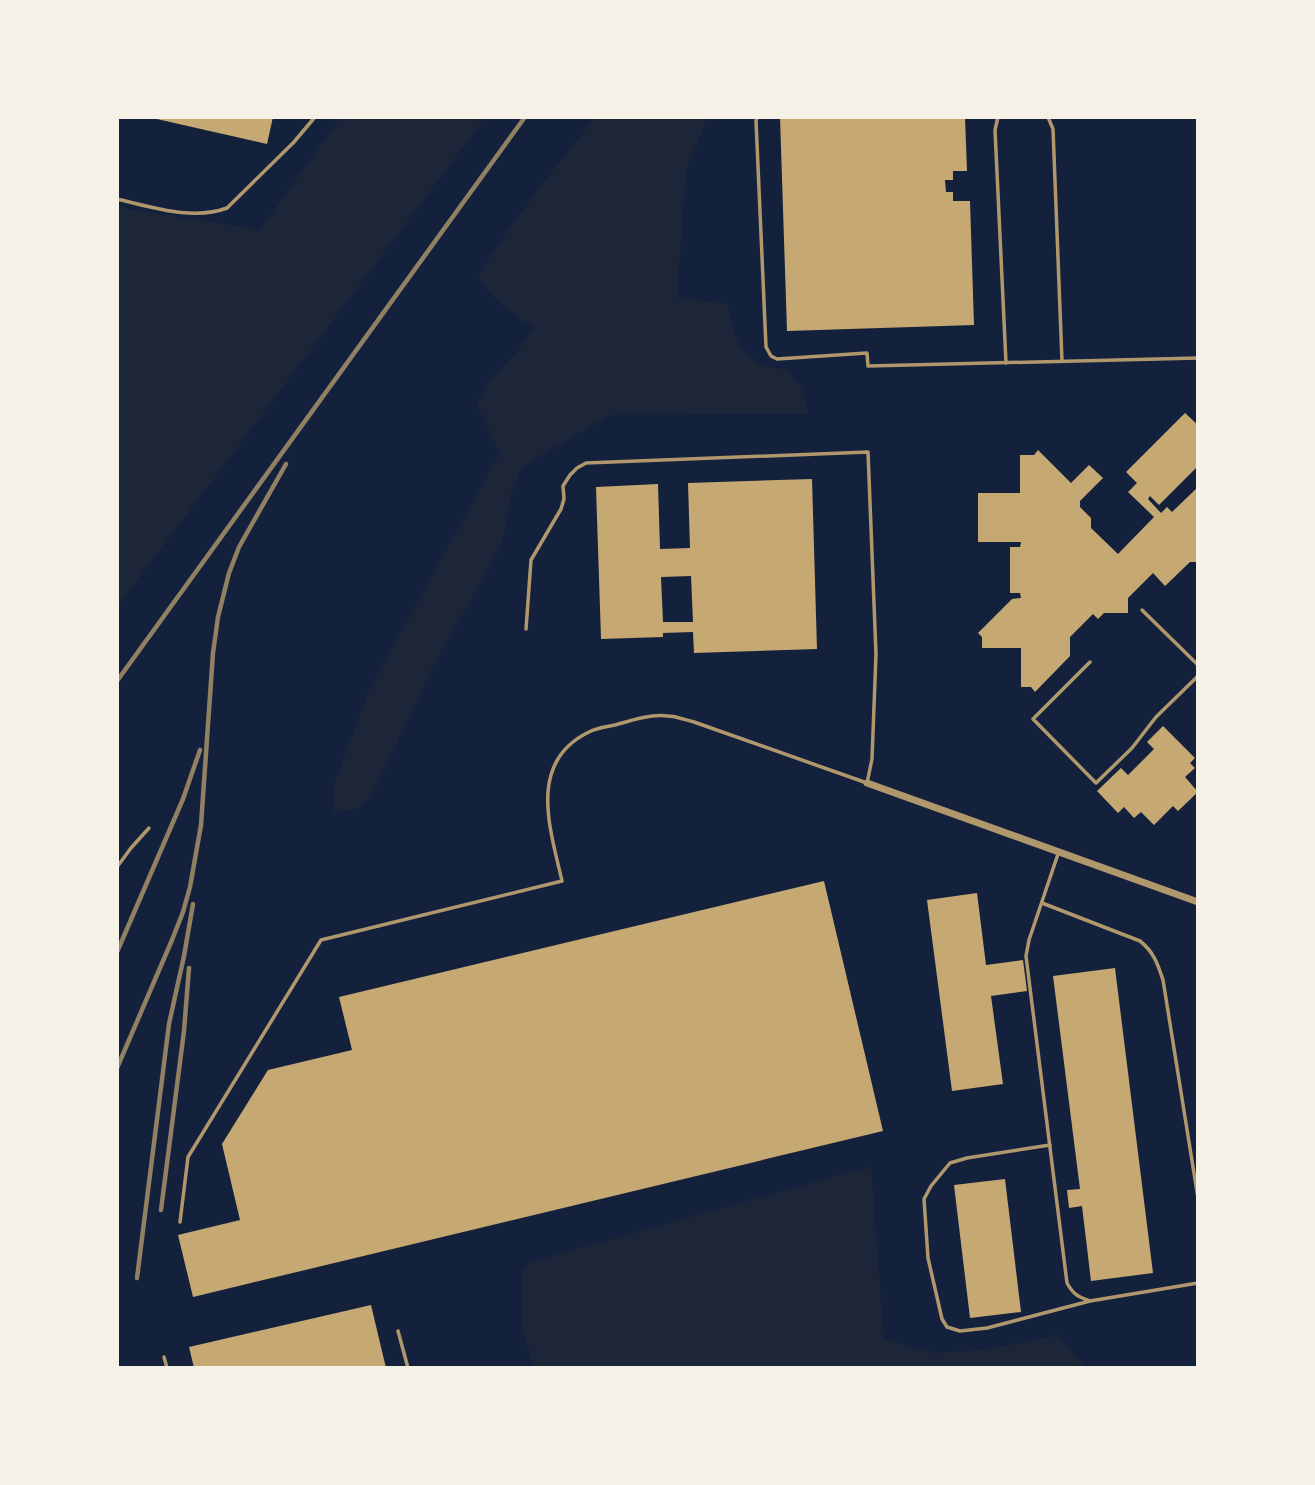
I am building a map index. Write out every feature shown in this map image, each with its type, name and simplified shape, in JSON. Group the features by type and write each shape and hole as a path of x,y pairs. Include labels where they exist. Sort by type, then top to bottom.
{"street":[{"path":"867,783 1198,902"}],"lane":[{"path":"117,199 179,213 216,213 227,208 294,142 315,117"},
{"path":"757,117 766,347 771,356 777,359 867,353 868,366 1198,358"},
{"path":"998,117 995,130 1006,363"},
{"path":"1048,117 1053,129 1062,361"},
{"path":"180,1222 188,1157 321,940 562,881 547,804 551,770 572,741 592,730 653,715 670,716 867,783 872,759 876,654 868,452 586,463 570,475 564,486 561,509 531,560 526,629"},
{"path":"1143,610 1198,665"},
{"path":"1090,662 1032,719 1096,783 1132,748 1156,717 1198,676"},
{"path":"117,867 149,828"},
{"path":"1059,852 1026,956 1068,1283 1078,1297 1090,1301"},
{"path":"1042,903 1140,941 1155,957 1163,980 1198,1198"},
{"path":"1050,1145 950,1163 931,1186 924,1199 928,1258 942,1319 947,1327 960,1331 987,1328 1090,1301 1198,1283"},
{"path":"1191,1155 1198,1155"},
{"path":"398,1331 408,1368"},
{"path":"164,1357 167,1368"}],"shaded area":[{"path":"341,117 486,117 117,607 117,207 260,230"},
{"path":"595,117 708,117 686,170 677,298 727,304 734,332 742,348 764,366 787,369 802,389 808,414 610,415 522,467 512,490 503,539 436,660 376,787 360,808 334,813 333,787 371,686 500,453 477,405 488,383 518,350 533,328 494,298 478,277 519,215"},
{"path":"871,1166 884,1339 933,1353 985,1350 1058,1335 1086,1368 534,1368 521,1323 521,1274 530,1262"}],"building":[{"path":"148,117 273,117 267,144"},
{"path":"780,117 965,117 967,171 953,171 953,180 945,180 946,192 953,192 953,201 970,201 974,325 787,331"},
{"path":"1185,413 1198,425 1198,466 1159,505 1150,496 1148,499 1161,513 1167,507 1172,512 1198,487 1198,562 1190,562 1165,586 1153,573 1128,598 1128,613 1104,613 1098,619 1093,614 1070,637 1070,656 1035,692 1031,687 1021,687 1021,648 982,648 982,637 978,633 1012,599 1021,598 1020,593 1010,593 1010,547 1020,547 1021,542 978,542 978,493 1020,493 1020,455 1034,455 1038,450 1071,483 1089,465 1103,478 1080,501 1080,507 1091,518 1091,528 1118,554 1154,517 1128,492 1137,483 1126,472"},
{"path":"812,479 817,649 694,653 693,632 663,633 663,637 601,639 596,487 658,484 660,549 690,548 688,483","holes":["691,576 693,622 663,622 661,577"]},
{"path":"1163,726 1195,758 1190,763 1195,768 1185,777 1198,792 1178,811 1173,806 1154,825 1141,812 1134,818 1124,807 1118,813 1097,791 1121,768 1128,775 1154,749 1147,742"},
{"path":"824,881 883,1131 193,1297 178,1235 240,1220 222,1144 268,1070 352,1050 339,997"},
{"path":"977,893 986,965 1023,960 1027,991 991,996 1003,1084 952,1091 927,900"},
{"path":"1115,968 1153,1273 1091,1281 1082,1206 1069,1208 1067,1190 1080,1189 1053,976"},
{"path":"1005,1179 1021,1312 970,1318 954,1185"},
{"path":"371,1305 386,1368 194,1368 189,1347"}],"railway":[{"path":"117,681 525,117"},
{"path":"117,1068 172,940 190,887 201,825 213,653 218,617 229,573 239,547 286,464"},
{"path":"117,952 183,799 200,750"},
{"path":"137,1278 169,1024 193,904"},
{"path":"161,1210 184,1031 189,968"}]}
